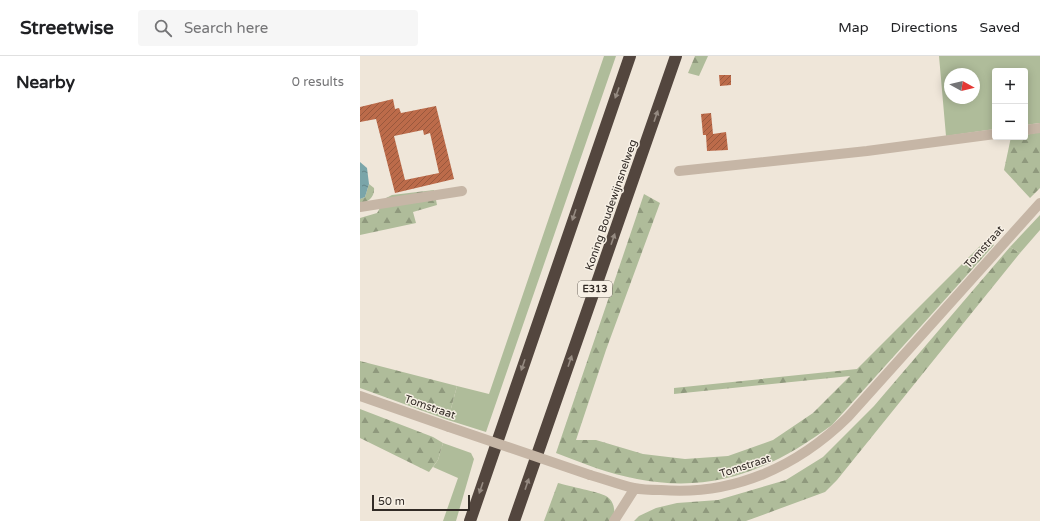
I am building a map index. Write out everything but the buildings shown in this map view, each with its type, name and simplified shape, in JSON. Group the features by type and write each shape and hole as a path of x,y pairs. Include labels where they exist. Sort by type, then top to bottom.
{"highway":[{"path":"470,521 630,56"},
{"name":"Koning Boudewijnsnelweg","path":"514,521 676,56"}],"street":[{"path":"1028,130 1040,128"},
{"path":"679,170 867,151 992,134"},
{"path":"360,207 462,191"},
{"name":"Tomstraat","path":"360,396 590,475 635,488 679,492 714,488 746,481 782,467 810,450 848,417 1040,203"},
{"path":"614,521 635,488"}],"green space":[{"path":"604,56 616,56 486,432 448,420 457,386 489,394"},
{"path":"695,56 708,56 699,76 688,73"},
{"path":"939,56 1040,56 1040,123 1028,125 1028,68 992,68 992,129 946,136"},
{"path":"1040,132 1040,188 1030,198 1004,170 1010,140 1028,140 1028,134"},
{"path":"369,184 374,188 373,194 366,202 360,204 360,199 365,197"},
{"path":"434,190 437,205 413,212 416,223 360,235 360,218 377,213 386,198 392,195"},
{"path":"644,194 660,203 606,350 576,440 596,440 643,454 685,459 728,456 773,440 813,413 850,376 674,394 674,388 857,369 986,240 994,245 832,425 809,441 764,466 716,480 691,483 665,483 637,479 606,471 556,453"},
{"path":"1040,215 1040,230 1020,253 1010,247"},
{"path":"1010,247 1020,253 837,480 825,492 746,521 634,521 639,516 656,508 677,503 718,500 786,480 823,457 874,406"},
{"path":"360,361 457,386 448,420 360,388"},
{"path":"360,409 433,437 443,443 438,460 429,472 360,438"},
{"path":"443,443 471,453 474,459 456,521 443,521 458,478 433,467 438,460"},
{"path":"558,483 602,494 609,498 614,507 612,521 544,521"}],"water":[{"path":"360,162 367,168 369,184 365,197 360,199"}]}
